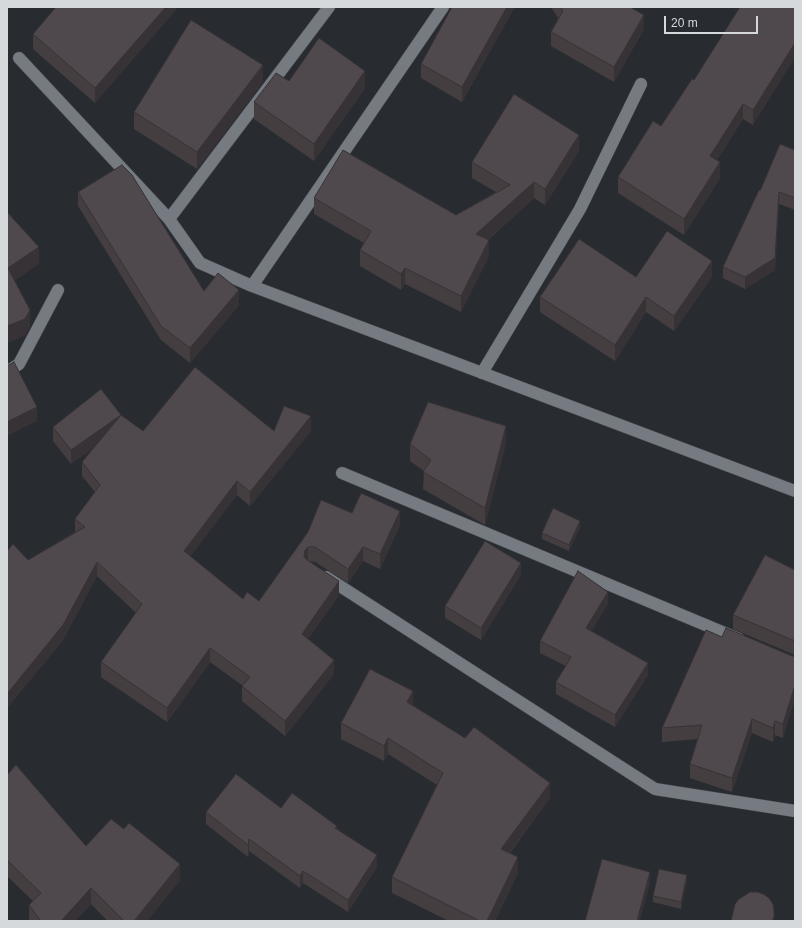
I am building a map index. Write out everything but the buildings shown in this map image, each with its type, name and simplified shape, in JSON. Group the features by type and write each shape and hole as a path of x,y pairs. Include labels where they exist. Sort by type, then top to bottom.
{"street":[{"path":"169,219 329,7"},
{"path":"252,286 443,7"},
{"path":"19,58 169,219 200,263 252,286 795,492"},
{"path":"482,373 580,209 641,84"},
{"path":"7,372 19,364 58,290"},
{"path":"342,473 751,645"},
{"path":"318,572 655,789 795,811"}]}
